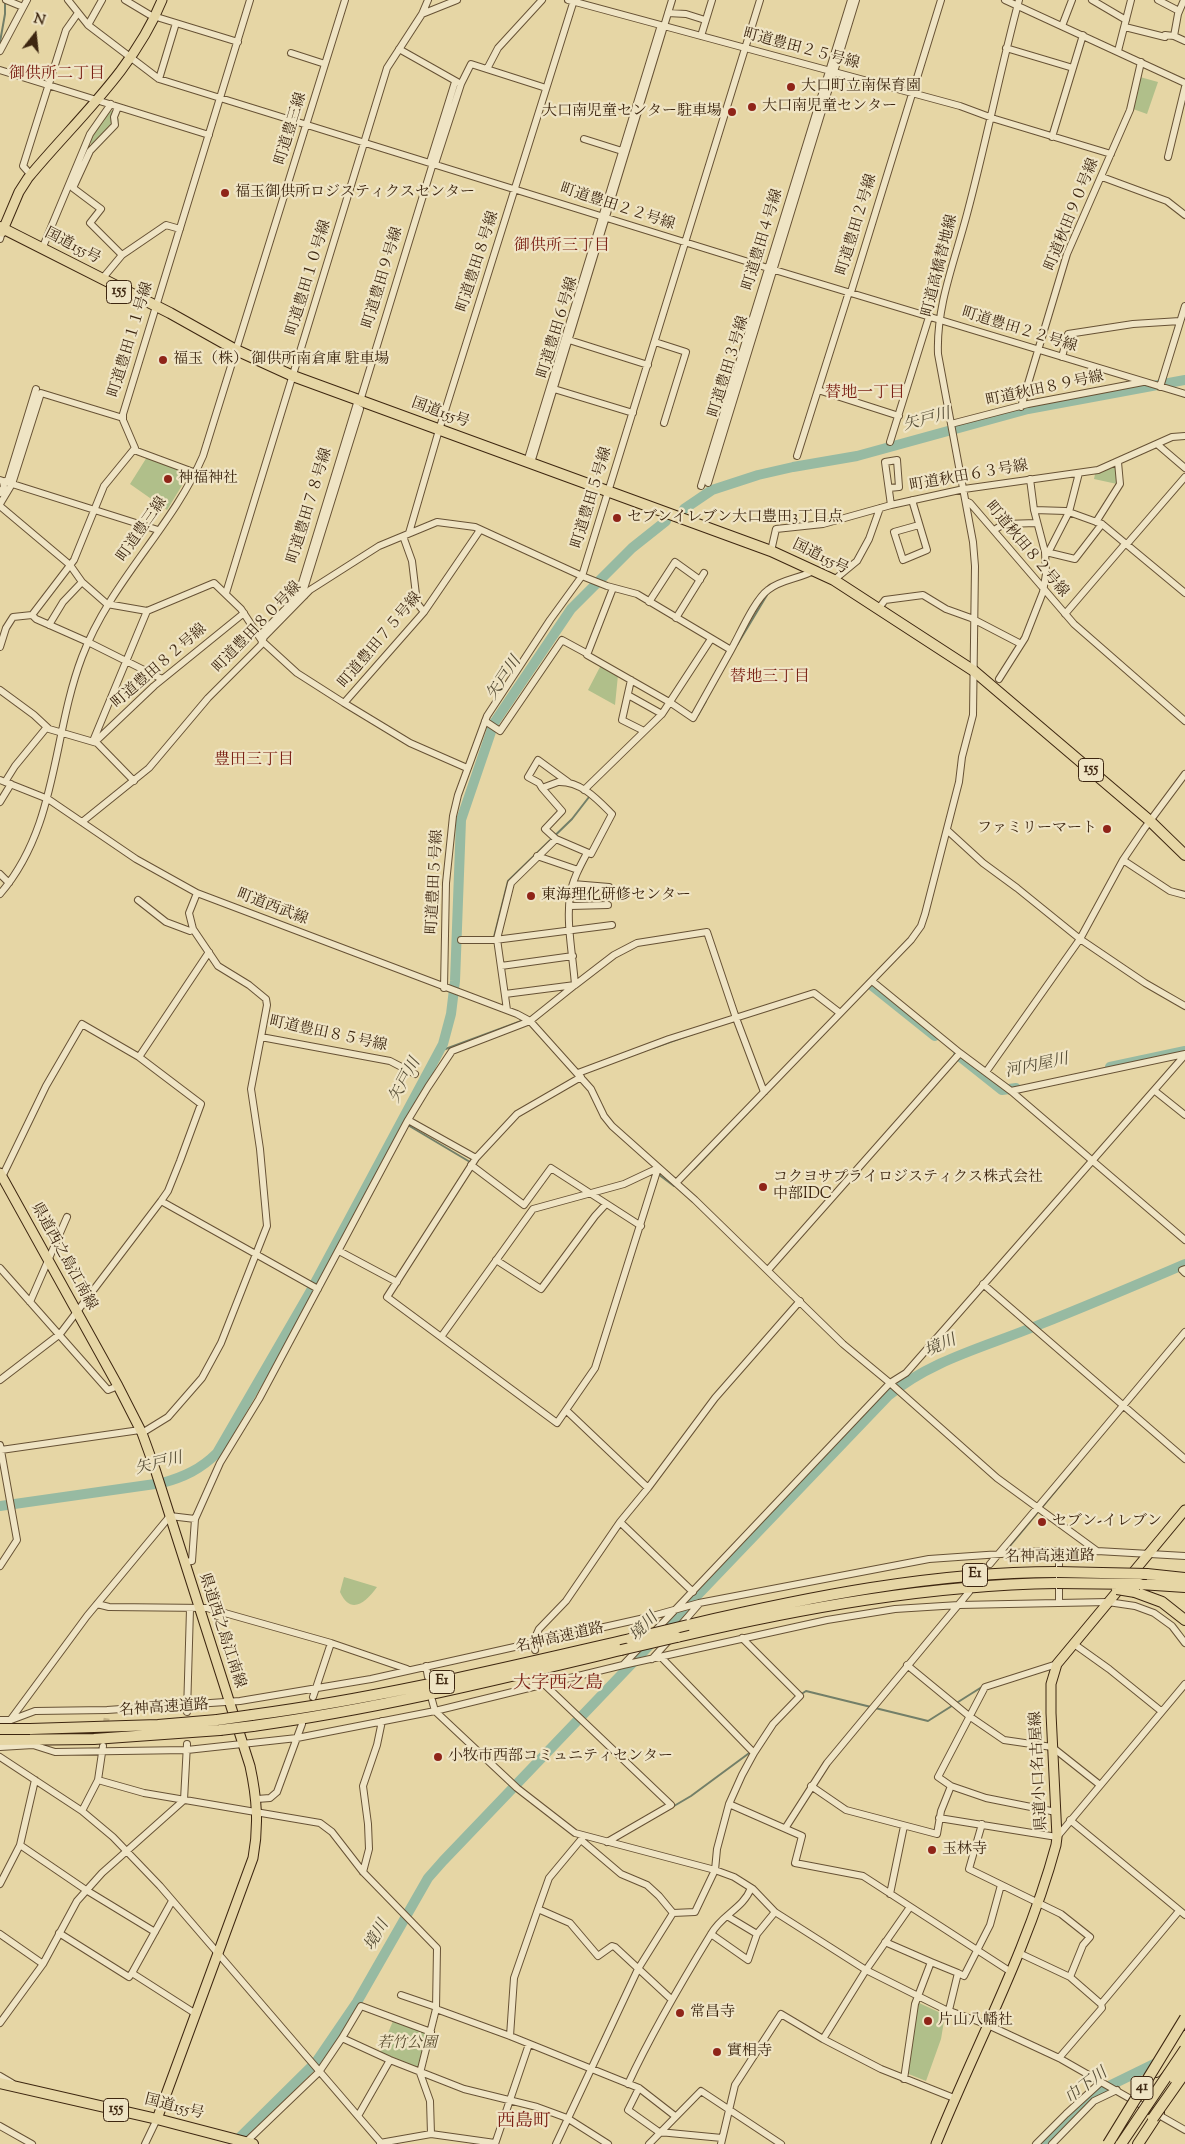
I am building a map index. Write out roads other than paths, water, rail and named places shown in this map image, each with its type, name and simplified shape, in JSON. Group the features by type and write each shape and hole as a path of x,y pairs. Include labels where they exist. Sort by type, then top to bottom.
{"highway":[{"name":"国道155号","path":"1,232 42,249 155,308"},
{"name":"国道155号","path":"1,232 236,350 293,376 359,403 439,430 771,551 815,570 880,608 974,671 1149,820 1185,855"},
{"name":"名神高速道路","path":"0,1740 122,1738 252,1720 442,1682 688,1625 971,1576 1057,1572 1147,1574 1185,1578"},
{"name":"名神高速道路","path":"893,1590 1084,1582 1138,1588"},
{"path":"1138,1588 1185,1587"},
{"path":"1138,1588 1162,1602 1185,1620"},
{"name":"名神高速道路","path":"252,1720 360,1709 443,1692 677,1637 777,1610"},
{"name":"名神高速道路","path":"0,1729 95,1729 219,1725"},
{"path":"1107,2144 1185,2018"},
{"name":"41","path":"1107,2144 1132,2100 1185,2036"},
{"path":"1121,2144 1185,2049"},
{"path":"1127,2144 1185,2063"},
{"path":"1136,2144 1185,2075"},
{"name":"41","path":"1136,2144 1185,2075"},
{"name":"国道155号","path":"0,2083 157,2119 249,2143"}],"main road":[{"path":"1,232 19,192 31,175 131,58 162,0"},
{"name":"県道西之島江南線","path":"1,1177 118,1386 141,1432 185,1562 195,1609 230,1702 250,1766 257,1799 258,1814 253,1858 157,2119"},
{"name":"県道小口名古屋線","path":"936,2144 954,2098 1019,1953 1053,1856 1057,1837 1051,1684 1057,1664 1185,1510"}],"street":[{"path":"6,0 23,7"},
{"path":"0,51 27,0"},
{"name":"町道豊田２２号線","path":"68,0 88,25 159,79 770,269 1185,394"},
{"path":"88,25 102,0"},
{"path":"125,0 155,16 238,42"},
{"name":"町道豊田１１号線","path":"134,450 123,418 250,0"},
{"name":"町道豊三線","path":"0,894 10,882 32,846 48,799 74,680 88,642 107,604 184,494 196,472 209,438 345,0"},
{"name":"町道豊田１０号線","path":"226,593 387,68 422,14 428,0"},
{"path":"422,14 457,0"},
{"path":"542,0 498,48 487,69 546,88"},
{"name":"町道豊田２５号線","path":"571,0 960,106 1052,137 1111,154"},
{"name":"町道豊田８号線","path":"406,534 515,189 571,0"},
{"name":"町道豊田６号線","path":"529,463 554,389 604,217 672,0"},
{"path":"701,36 712,0"},
{"name":"町道豊田５号線","path":"447,989 445,895 453,811 485,721 550,620 585,577 607,491 648,365 760,0"},
{"name":"町道豊田４号線","path":"701,486 832,71 851,0"},
{"path":"832,71 856,0"},
{"name":"町道豊田２号線","path":"797,456 848,295 851,292 941,0"},
{"path":"1005,0 1018,2 1062,26 1141,62 1185,85 1168,157"},
{"path":"1062,26 1072,0"},
{"path":"1092,0 1126,24 1165,37 1166,35 1174,36 1185,41"},
{"path":"1118,51 1131,0"},
{"path":"1158,0 1179,11"},
{"path":"1174,36 1179,11 1184,0"},
{"name":"町道高橋替地線","path":"676,1184 911,940 921,926 947,830 971,721 974,671 975,566 964,489 938,354 939,320 1018,2"},
{"path":"31,175 23,166 47,85 66,30 78,13"},
{"path":"668,14 686,14 705,20"},
{"path":"159,79 176,23"},
{"path":"529,463 604,217 622,150 663,26"},
{"path":"1052,137 1083,35"},
{"path":"1006,48 1073,68"},
{"path":"399,49 458,83"},
{"path":"291,53 325,64"},
{"name":"町道秋田９０号線","path":"1021,407 1068,254 1130,110 1141,62"},
{"name":"町道豊田９号線","path":"359,403 458,83 470,64 487,69"},
{"path":"0,70 209,135"},
{"path":"71,186 90,134 115,106"},
{"path":"42,249 71,186 90,151 115,125 115,106"},
{"path":"584,139 622,150"},
{"path":"1102,177 1168,201 1185,215"},
{"path":"71,186 102,209 90,223 122,256"},
{"path":"102,279 122,256 166,225 180,229"},
{"name":"町道豊田３号線","path":"708,483 770,269"},
{"path":"1160,387 1185,306"},
{"path":"890,442 928,316"},
{"path":"1062,357 1068,334 1133,324 1142,325 1180,321"},
{"path":"569,340 648,365"},
{"path":"654,342 686,352 664,423"},
{"name":"町道秋田８９号線","path":"951,424 1021,407 1143,382"},
{"path":"554,389 633,413"},
{"path":"818,390 899,416"},
{"path":"39,391 123,418"},
{"path":"2,481 8,480 39,391"},
{"path":"39,391 12,484 0,505 70,565 82,582 107,604 147,611 214,583 226,593"},
{"path":"304,596 303,592 359,403"},
{"name":"町道豊田７８号線","path":"261,639 298,596 359,403"},
{"name":"町道秋田６３号線","path":"771,551 776,529 823,524 892,504 964,489 1098,470 1172,437 1185,436"},
{"path":"1157,444 1185,468"},
{"path":"32,615 70,565 104,486 134,450 196,472"},
{"path":"1046,552 1075,559 1099,523 1120,484 1118,462"},
{"path":"1046,552 1069,512 1079,473"},
{"path":"1066,615 1185,477"},
{"path":"999,679 1025,638 1043,588 1046,552 1034,510 1030,479"},
{"path":"2,481 158,530"},
{"path":"0,492 4,487 2,481"},
{"path":"889,488 892,504"},
{"path":"912,500 919,525 926,550 904,560 894,532 919,525"},
{"name":"町道秋田８２号線","path":"966,501 970,503 1066,615 1089,639 1185,721"},
{"path":"834,580 857,561 869,539 880,508"},
{"path":"1034,510 1069,512 1099,523 1185,593"},
{"name":"町道豊田８０号線","path":"82,822 152,764 261,639 310,590 373,550 437,522 469,526 585,577 610,587 636,594 731,650"},
{"path":"994,530 1004,524 1037,523"},
{"name":"町道豊田７５号線","path":"226,593 244,613 261,639 297,673 344,703 424,612 480,530"},
{"path":"406,534 412,562 417,604 424,612"},
{"path":"649,602 675,562 700,580"},
{"path":"485,721 500,731 562,640 671,703 693,718 759,600 767,590 805,576 815,570"},
{"path":"676,618 704,573"},
{"path":"49,625 64,602 82,582"},
{"path":"586,653 610,587"},
{"path":"880,608 885,600 921,595 946,609 975,620 1021,644"},
{"path":"94,742 147,611"},
{"name":"町道豊田８２号線","path":"94,742 162,679 244,613"},
{"path":"0,647 6,628 13,617 32,615 162,679"},
{"path":"585,789 662,714 671,703 711,639"},
{"path":"631,680 622,720 644,732"},
{"path":"0,690 47,727 62,734 94,742 134,780"},
{"path":"628,695 662,714"},
{"path":"344,703 410,743 468,768"},
{"path":"0,802 5,782 15,766 47,727"},
{"path":"538,760 568,781 590,792 612,814 591,854 556,840 545,829 562,812 541,787 528,777 538,760"},
{"path":"986,1072 1080,939 1123,860 1149,820 1185,774"},
{"path":"541,787 568,781"},
{"name":"町道西武線","path":"5,782 48,799 143,863 197,893 530,1021"},
{"path":"947,830 983,863 1080,939 1146,984 1185,1006"},
{"path":"505,1010 505,994 496,939 511,882 556,840"},
{"path":"576,985 570,929 570,896 578,870 587,853"},
{"path":"537,856 578,870"},
{"path":"1123,860 1170,891 1185,895"},
{"path":"0,874 10,882"},
{"path":"573,884 609,887"},
{"path":"138,900 166,922 190,931 193,929 189,913 190,907 197,893"},
{"path":"570,906 608,905"},
{"path":"461,940 496,939 612,925"},
{"name":"町道豊田８５号線","path":"193,929 218,966 249,985 266,999 267,1005 261,1037 390,1061 415,1074"},
{"path":"185,1562 192,1561 195,1519 220,1463 259,1399 408,1120 452,1051 530,1021 614,954 637,943 707,932 736,1018 764,1092"},
{"path":"139,1057 209,952"},
{"path":"501,966 573,956"},
{"path":"872,981 960,1053 1011,1091 1185,1240"},
{"path":"505,994 576,985"},
{"path":"658,1168 595,1368 557,1423 388,1297 476,1158 517,1114 579,1075 669,1039 814,993 840,1013"},
{"path":"530,1021 592,1089 604,1116 612,1126 768,1270 843,1344 890,1383 996,1478 1097,1551"},
{"path":"0,1380 60,1334 161,1201 168,1191 201,1106 139,1057 82,1024 46,1086 1,1177"},
{"path":"0,1566 17,1540 0,1447 141,1432 168,1417 202,1378 220,1343 267,1226 260,1149 251,1089 261,1037"},
{"path":"768,1270 960,1053"},
{"path":"1011,1091 1185,1055"},
{"path":"622,1665 890,1383 906,1373 1185,1055"},
{"path":"1155,1091 1185,1115"},
{"path":"408,1120 476,1158"},
{"path":"471,1165 524,1205 551,1168 641,1226"},
{"path":"441,1337 533,1210 624,1184 658,1168"},
{"path":"161,1201 317,1288"},
{"path":"496,1260 541,1289 606,1204"},
{"path":"30,1302 67,1217"},
{"path":"339,1251 397,1282"},
{"path":"0,1268 108,1390 118,1386"},
{"path":"983,1284 1185,1460"},
{"path":"535,1650 533,1642 539,1630 566,1601 620,1522 648,1488 714,1398 800,1301"},
{"path":"990,1564 1185,1332"},
{"path":"567,1411 648,1488"},
{"path":"0,1734 97,1604 170,1516 195,1519"},
{"path":"620,1522 693,1592"},
{"path":"1058,1601 1059,1551"},
{"path":"0,1720 10,1720 35,1711 107,1713 187,1708 371,1679 700,1603 929,1559 1059,1551 1150,1553 1185,1556"},
{"path":"786,1827 827,1763 969,1592"},
{"path":"0,1747 33,1745 55,1752 243,1745 297,1738 435,1711 543,1681 742,1638 856,1614 895,1609 1058,1601 1108,1602 1135,1606 1154,1613 1172,1626 1185,1643"},
{"path":"651,1659 700,1603"},
{"path":"97,1604 109,1607 207,1608 331,1643 408,1669"},
{"path":"187,1708 195,1609"},
{"path":"673,1913 695,1912 715,1870 717,1849 729,1804 754,1752 772,1724 800,1696 742,1638"},
{"path":"313,1697 331,1643"},
{"path":"1074,1644 1109,1669 1161,1711"},
{"path":"661,1657 754,1752"},
{"path":"1056,1812 986,1798 951,1786 938,1778 985,1687 1057,1664"},
{"path":"907,1665 969,1716 1004,1740 1052,1747 1100,1785"},
{"path":"426,1666 428,1678"},
{"path":"543,1681 582,1721 671,1805 607,1842"},
{"path":"939,1818 1057,1837 1185,1684"},
{"path":"432,1700 435,1711 511,1783 566,1828 583,1838 621,1874 647,1885 673,1913"},
{"path":"364,1872 369,1849 363,1786 377,1745 382,1721"},
{"path":"257,1799 270,1798 277,1792 302,1724"},
{"path":"0,2023 44,1964 77,1901 86,1890 184,1800 186,1747"},
{"path":"82,1811 98,1780 102,1749"},
{"path":"0,1757 82,1811 127,1851 381,2143 431,2134 495,2144 529,2044"},
{"path":"0,1884 20,1845 36,1780"},
{"path":"98,1780 144,1793 258,1814 320,1823 332,1832 364,1872 437,1948 436,2008 420,2072 430,2101 431,2134"},
{"path":"811,1786 846,1810 937,1834 939,1818 951,1786"},
{"path":"729,1804 786,1827 802,1836 795,1863 863,1876 1011,1972"},
{"path":"1070,1820 1185,1916"},
{"path":"982,1824 969,1869 1061,1914 1090,1937 1083,1946 1070,1977"},
{"path":"890,1894 904,1826"},
{"path":"583,1838 607,1842 715,1870 734,1877 751,1888 776,1912 866,1970 949,2010 988,2025 1059,2058 1185,2130"},
{"path":"510,2036 514,1978 538,1909 550,1878 583,1838"},
{"path":"20,1845 86,1890 155,1932"},
{"path":"885,1942 964,1976 990,1924 1001,1885"},
{"path":"628,2084 643,2051 671,1999 716,1924 747,1899 751,1888"},
{"path":"59,1933 129,1977 172,1901"},
{"path":"823,2039 866,1970 910,1907"},
{"path":"538,1909 570,1923 598,1956 612,1946 671,1999"},
{"path":"1059,2058 1102,2008 1101,2004 1179,1911"},
{"path":"711,1934 748,1960 757,1934 776,1912"},
{"path":"556,2144 638,1969 673,1913"},
{"path":"726,1916 757,1934"},
{"path":"0,1934 44,1964"},
{"path":"1019,1953 1070,1977 1101,2004"},
{"path":"904,2078 915,2004 931,1962"},
{"path":"132,1973 196,2014"},
{"path":"949,2010 958,1973"},
{"path":"401,1995 639,2088 675,2116"},
{"path":"249,2143 318,2071 342,2038 360,2006 431,2032"},
{"path":"639,2088 628,2110 659,2132 721,2141 735,2085 782,2014 823,2039 881,2069 954,2098"},
{"path":"342,2038 390,2060 464,2088 537,2107 567,2118 608,2144"},
{"path":"358,2116 390,2060"},
{"path":"0,2076 19,2088"},
{"path":"1036,2144 1101,2082"},
{"path":"1052,2144 1094,2102 1117,2090"},
{"path":"649,2144 701,2091 781,2144"},
{"path":"145,2144 157,2119"},
{"path":"0,2126 32,2144"}],"waterway":[{"path":"0,42 5,14 5,1"},
{"name":"矢戸川","path":"684,509 712,490 758,475 857,456 1028,409 1185,380"},
{"name":"矢戸川","path":"0,1506 162,1483 192,1472 217,1453 309,1294 443,1044 451,1014 455,981 461,820 494,723 571,609 632,548 666,521"},
{"path":"737,645 767,595"},
{"path":"698,715 706,701"},
{"path":"494,937 508,881 572,819 589,797"},
{"name":"河内屋川","path":"870,984 935,1036"},
{"path":"440,1051 524,1020"},
{"path":"653,1048 693,1034"},
{"name":"河内屋川","path":"1110,1067 1185,1051"},
{"name":"河内屋川","path":"958,1055 1002,1090 1016,1088"},
{"path":"694,1169 758,1102"},
{"path":"401,1121 470,1162"},
{"path":"658,1174 674,1186"},
{"name":"境川","path":"233,2144 316,2062 357,2002 428,1878 888,1396 922,1373 959,1355 1017,1334 1185,1264"},
{"path":"1008,1548 1078,1464"},
{"path":"800,1695 806,1691 928,1721 985,1685"},
{"path":"674,1806 691,1796 752,1751"},
{"name":"巾下川","path":"1045,2144 1078,2110 1109,2086 1154,2064"}],"tunnel":[{"path":"103,1742 107,1716"}],"place":[{"name":"大口町立南保育園","path":"791,87"},
{"name":"大口南児童センター","path":"752,107"},
{"name":"大口南児童センター駐車場","path":"732,112"},
{"name":"福玉御供所ロジスティクスセンター","path":"225,193"},
{"name":"福玉（株） 御供所南倉庫 駐車場","path":"163,360"},
{"name":"神福神社","path":"168,479"},
{"name":"セブンイレブン大口豊田3丁目点","path":"617,518"},
{"name":"ファミリーマート","path":"1107,829"},
{"name":"東海理化研修センター","path":"531,896"},
{"name":"コクヨサプライロジスティクス株式会社 中部IDC","path":"763,1187"},
{"name":"セブン-イレブン","path":"1042,1522"},
{"name":"小牧市西部コミュニティセンター","path":"438,1757"},
{"name":"玉林寺","path":"932,1850"},
{"name":"常昌寺","path":"680,2013"},
{"name":"片山八幡社","path":"928,2021"},
{"name":"實相寺","path":"717,2052"}],"district":[{"name":"御供所二丁目","path":"57,75"},
{"name":"御供所三丁目","path":"562,247"},
{"name":"替地一丁目","path":"865,394"},
{"name":"替地三丁目","path":"770,678"},
{"name":"豊田三丁目","path":"254,761"},
{"name":"大字西之島","path":"558,1685"},
{"name":"西島町","path":"524,2123"}],"park label":[{"name":"若竹公園","path":"407,2044"}]}
